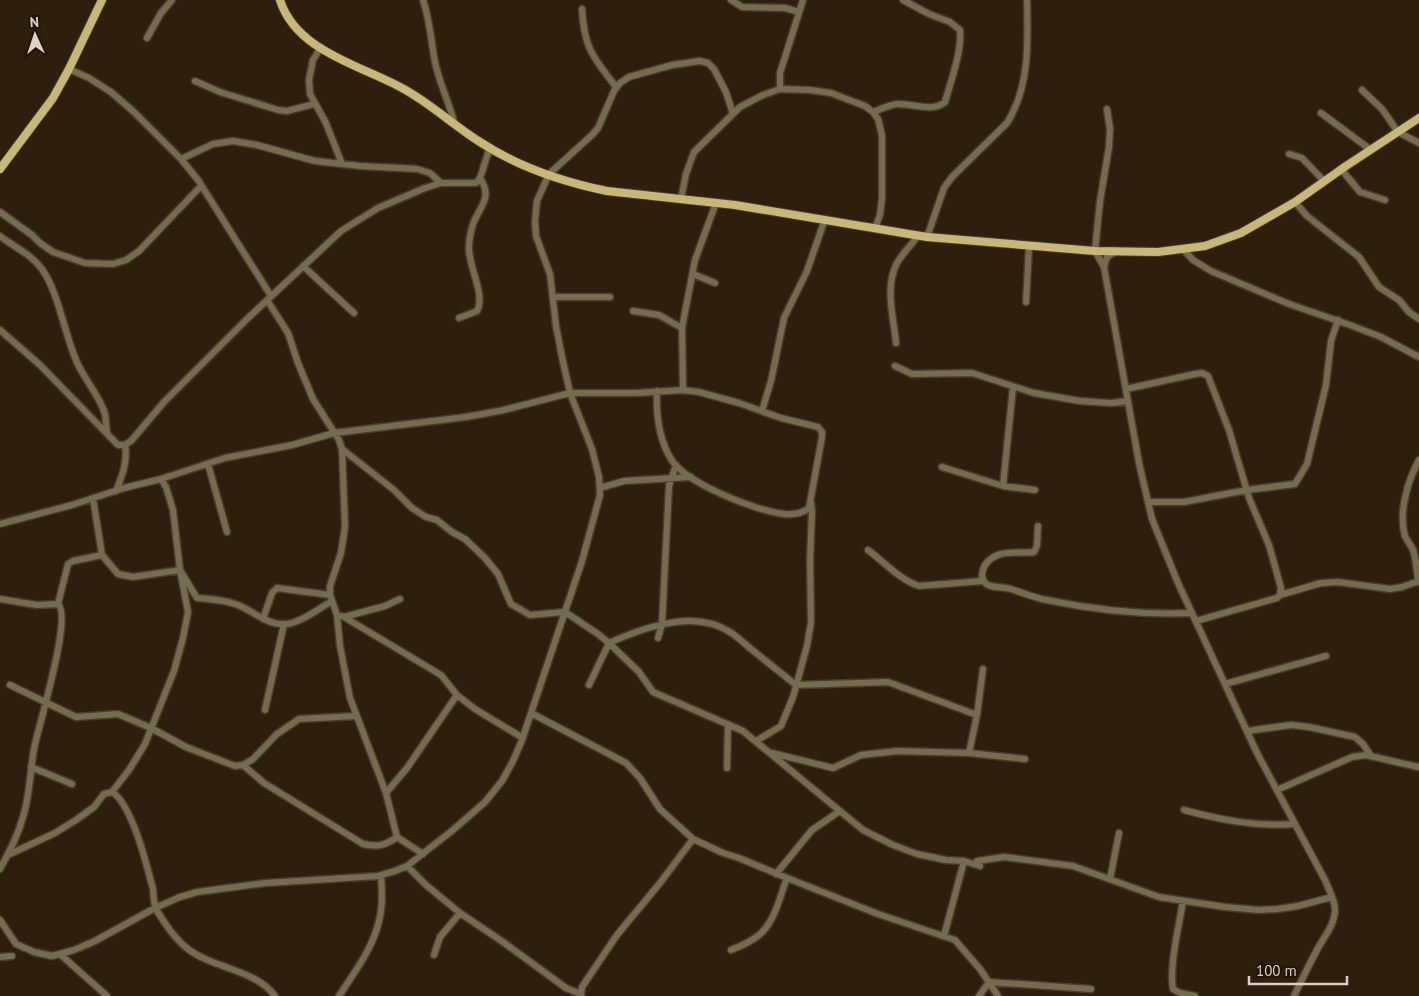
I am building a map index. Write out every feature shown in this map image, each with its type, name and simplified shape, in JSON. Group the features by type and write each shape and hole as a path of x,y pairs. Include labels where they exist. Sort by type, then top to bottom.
{"main road":[{"path":"0,168 53,98 102,0"},
{"path":"280,0 291,24 303,35 339,59 402,88 490,148 549,174 590,188 607,191 716,203 825,219 927,237 1029,247 1115,252 1158,252 1211,244 1241,233 1295,202 1419,118"}],"street":[{"path":"147,38 161,13 172,0"},
{"path":"423,0 429,16 435,63 450,104 454,122"},
{"path":"731,0 742,7 785,8 799,12"},
{"path":"780,89 780,72 803,0"},
{"path":"873,112 899,104 933,108 941,106 945,102 961,36 960,30 950,22 929,14 903,0"},
{"path":"927,237 944,188 965,163 1007,123 1013,113 1025,73 1028,50 1028,0"},
{"path":"582,9 586,41 590,52 616,87"},
{"path":"321,47 313,60 309,80 310,94 326,123 342,164"},
{"path":"0,920 12,938 23,948 44,955 61,955 95,941 155,908 180,897 213,889 266,883 381,875 407,866 485,802 502,781 513,761 522,738 565,612 594,521 600,495 592,449 570,393 556,326 550,274 536,236 537,201 549,174 598,128 616,87 629,77 646,71 700,60 714,69 726,92 733,114"},
{"path":"69,69 112,92 181,159 201,186 269,298 288,333 313,399 339,440 342,450 345,527 341,553 330,586 331,598 341,616 344,670 356,716 386,793 397,837 423,854"},
{"path":"195,80 220,92 278,110 314,104"},
{"path":"681,198 686,174 694,152 740,107 763,95 780,89 831,93 852,100 873,112 878,119 882,135 882,198 880,215 875,228"},
{"path":"1362,90 1382,108 1398,132 1419,142"},
{"path":"1106,109 1110,130 1109,147 1100,201 1095,251 1104,268 1139,462 1152,519 1225,684 1332,897 1335,910 1334,918 1294,996"},
{"path":"1321,113 1371,150"},
{"path":"181,159 213,144 233,141 258,145 314,161 417,169 430,174 441,183"},
{"path":"0,330 40,365 118,444 125,445 131,441 164,402 269,298 341,231 378,208 441,183 476,183 480,178 490,148"},
{"path":"1289,154 1302,158 1324,181"},
{"path":"1341,170 1360,192 1385,200"},
{"path":"458,318 477,311 480,306 480,297 469,254 473,225 484,204 486,192 480,178"},
{"path":"0,212 52,252 85,263 113,264 126,260 139,251 201,186"},
{"path":"1295,202 1313,221 1359,257 1379,287 1399,300 1408,312 1419,319"},
{"path":"684,390 682,328 695,260 716,203"},
{"path":"762,411 771,380 784,318 807,271 825,219"},
{"path":"0,236 34,260 43,271 52,289 76,360 100,402 105,415 107,433"},
{"path":"896,343 890,297 893,274 897,264 918,236"},
{"path":"1026,302 1029,247"},
{"path":"1183,249 1193,260 1211,271 1289,304 1381,337 1419,358"},
{"path":"1104,268 1107,257 1115,252"},
{"path":"303,266 354,312"},
{"path":"693,274 715,282"},
{"path":"553,297 610,297"},
{"path":"633,311 659,316 682,328"},
{"path":"1148,502 1184,502 1246,490 1294,484 1307,464 1326,385 1331,341 1338,320"},
{"path":"895,366 912,374 972,373 1034,393 1080,401 1111,403 1128,401"},
{"path":"1126,389 1195,374 1202,373 1208,376 1229,430 1246,490 1269,545 1281,588 1280,595"},
{"path":"1003,486 1012,387"},
{"path":"0,524 161,479 225,458 292,445 334,433 466,417 504,410 570,393 684,390 715,395 781,418 818,427 822,432 809,508 802,513 784,514 722,494 691,477 671,460 658,426 657,392"},
{"path":"116,491 124,468 125,445"},
{"path":"342,450 394,490 412,508 426,517 437,520 452,532 465,539 485,558 498,574 511,604 530,615 565,612 609,643 639,672 653,692 743,731 863,830 893,845 917,854 946,860 964,861 980,866 976,861 1004,858 1073,866 1110,878 1143,892 1182,901 1258,910 1298,906 1332,897"},
{"path":"1196,621 1322,583 1338,582 1390,589 1419,581 1413,551 1406,537 1404,512 1408,483 1419,460"},
{"path":"208,464 227,532"},
{"path":"658,638 662,624 669,486 676,465"},
{"path":"942,467 1003,486 1035,490"},
{"path":"600,488 624,481 691,477"},
{"path":"8,855 55,833 94,807 104,794 112,792 145,744 174,671 188,612 180,570 173,510 168,492 161,479"},
{"path":"93,498 102,555 118,574 133,577 180,570"},
{"path":"756,741 781,726 796,685 807,646 811,622 811,502"},
{"path":"1038,526 1036,550 1027,553 997,555 990,559 982,570 984,581 987,585 1008,588 1037,598 1085,606 1129,612 1192,613"},
{"path":"868,550 904,578 919,586 984,581"},
{"path":"58,604 68,564 73,561 102,555"},
{"path":"180,570 196,598 221,600 238,605 262,619 284,624 291,624 306,617 331,598"},
{"path":"262,619 272,593 277,588 331,598"},
{"path":"0,599 36,605 58,604"},
{"path":"341,616 386,606 400,599"},
{"path":"0,869 24,817 34,747 62,631 62,612 61,606 58,604"},
{"path":"341,616 441,675 457,695 482,714 522,738"},
{"path":"589,685 609,643 662,624 696,622 712,624 730,632 796,685 888,682 978,715"},
{"path":"265,710 284,624"},
{"path":"1225,684 1326,656"},
{"path":"969,753 978,715 982,668"},
{"path":"10,685 76,717 118,714 151,728 204,755 235,766 244,765 277,734 299,719 356,716"},
{"path":"386,793 407,768 457,695"},
{"path":"531,713 601,748 626,763 640,778 660,809 693,839 723,853 878,914 955,940 998,996"},
{"path":"727,768 729,751 728,725"},
{"path":"1247,731 1291,726 1309,727 1355,737 1363,744 1371,756"},
{"path":"768,752 833,768 861,755 930,750 1025,758"},
{"path":"1277,790 1352,757 1371,756 1418,767"},
{"path":"244,765 264,783 364,844 379,847 390,843 397,837"},
{"path":"31,767 72,784"},
{"path":"112,792 118,795 122,801 138,838 149,872 155,898 155,908 170,931 189,950 263,983 275,996"},
{"path":"1184,810 1256,825 1295,824"},
{"path":"776,874 812,830 840,811"},
{"path":"1110,878 1119,833"},
{"path":"407,866 426,885 460,913 566,988 581,995 582,987 617,935 693,839"},
{"path":"944,936 964,861"},
{"path":"339,996 373,940 380,920 382,899 381,875"},
{"path":"731,950 749,942 768,925 787,878"},
{"path":"1182,901 1172,984 1174,989 1180,993 1195,996"},
{"path":"434,955 440,938 460,913"},
{"path":"61,955 107,996"},
{"path":"0,956 12,956"},
{"path":"989,982 1091,989"},
{"path":"979,996 989,982"}]}
